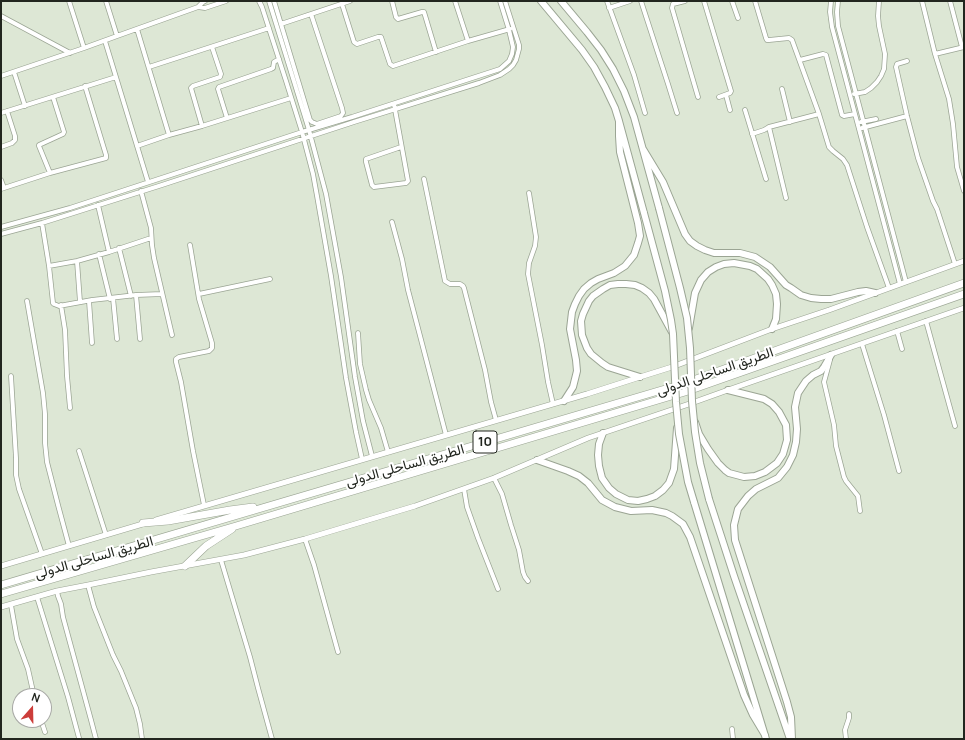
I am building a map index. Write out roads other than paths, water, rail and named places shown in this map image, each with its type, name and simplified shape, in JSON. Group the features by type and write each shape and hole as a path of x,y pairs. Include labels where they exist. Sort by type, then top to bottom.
{"highway":[{"name":"الطريق الساحلى الدولى","path":"1,585 682,384 964,283"},
{"name":"الطريق الساحلى الدولى","path":"1,594 236,526 685,392 964,294"},
{"path":"143,524 230,510 271,506"},
{"path":"185,566 206,546 236,526"}],"main road":[{"path":"542,1 594,67 610,97 619,121 665,291 673,334 677,418 691,493 766,737"},
{"path":"561,1 594,41 613,69 634,117 687,318 693,417 700,463 709,499 734,576 791,739"},
{"path":"564,401 573,387 577,371 570,329 572,312 575,304 584,289 591,283 614,273 625,266 634,255 638,243 640,230 620,152 618,136 619,121"},
{"path":"643,149 663,182 685,234 690,241 697,246 714,253 740,253 755,257 770,266 790,288 801,295 811,298 831,299 866,291 875,293"},
{"path":"689,332 695,293 701,280 720,265 734,263 750,266 763,273 774,289 777,299 777,309 776,319 772,329"},
{"path":"640,377 608,367 602,364 591,354 584,342 581,328 583,314 589,301 602,289 610,285 630,284 642,288 654,299 673,334"},
{"path":"791,739 792,724 789,709 735,540 734,524 738,509 748,496 756,489 778,478 787,467 793,455 798,429 795,407 798,393 813,375 821,371 830,355"},
{"path":"693,417 699,434 724,470 734,475 755,476 773,467 785,450 787,435 784,420 772,404 759,397 728,390"},
{"path":"603,433 599,444 598,461 600,472 605,483 620,497 633,500 647,499 655,496 666,486 672,474 677,418"},
{"path":"537,460 579,476 588,483 602,500 615,507 631,511 652,510 666,513 683,524 690,537 744,695 766,737"}],"street":[{"path":"69,1 84,48"},
{"path":"106,1 117,36"},
{"path":"204,1 205,8"},
{"path":"1,76 105,41 198,7 204,1"},
{"path":"205,8 210,3 226,1"},
{"path":"259,1 302,132 318,196 341,349 362,459"},
{"path":"269,1 306,114 314,124 317,124 330,122 341,116 343,112 311,14"},
{"path":"274,1 306,114 326,194 341,277 363,421 372,456"},
{"path":"281,24 350,1"},
{"path":"392,1 396,17 398,19 424,12 436,52"},
{"path":"455,1 468,41"},
{"path":"1,227 70,208 330,122 394,104 500,69 509,61 513,48 500,1"},
{"path":"1,234 140,192 479,83 505,73 516,60 519,45 506,1"},
{"path":"607,1 634,75 645,113"},
{"path":"609,8 630,1"},
{"path":"641,1 677,113"},
{"path":"685,1 673,4 672,8 698,97"},
{"path":"704,1 731,91 730,94 718,97"},
{"path":"732,1 738,18"},
{"path":"755,1 766,38 769,40 784,38 792,39 830,147 843,159 847,165 889,288"},
{"path":"831,1 830,12 832,27 896,269 903,283"},
{"path":"838,1 838,26 902,268 903,283"},
{"path":"850,95 865,92 871,88 877,82 884,69 884,54 878,16 879,1"},
{"path":"922,1 935,54 949,99 957,167 964,191"},
{"path":"935,54 963,47 950,1"},
{"path":"342,4 356,43 359,44 381,37 391,65 394,66 468,41 514,28"},
{"path":"198,7 205,8"},
{"path":"1,16 70,53"},
{"path":"832,27 838,26"},
{"path":"149,67 269,28"},
{"path":"137,29 170,135"},
{"path":"105,41 137,146 146,183 146,190"},
{"path":"202,126 191,88 220,76 212,47"},
{"path":"838,49 844,48"},
{"path":"800,60 826,54 842,116 855,114"},
{"path":"227,118 218,89 219,87 271,69 273,68 274,62 279,59"},
{"path":"907,61 897,64 896,66 907,116 918,158 955,264"},
{"path":"844,72 850,70"},
{"path":"14,72 25,106"},
{"path":"1,113 116,76"},
{"path":"478,77 479,83"},
{"path":"1,180 2,189 50,173 104,158 106,156 85,86"},
{"path":"782,89 790,122"},
{"path":"726,95 730,110"},
{"path":"50,173 39,145 63,134 64,132 53,97"},
{"path":"137,146 291,98"},
{"path":"394,104 408,179 407,182 374,187 372,185 366,159 401,147"},
{"path":"745,110 766,179"},
{"path":"1,147 13,142 15,138 7,111"},
{"path":"752,134 769,127 819,114"},
{"path":"859,129 907,116"},
{"path":"858,123 876,118"},
{"path":"769,127 786,198"},
{"path":"424,179 445,281 450,284 460,284 464,288 496,420"},
{"path":"140,192 151,228 154,258 172,334"},
{"path":"318,196 326,194"},
{"path":"529,194 536,237 535,246 529,263 528,274 542,345 548,387 553,404"},
{"path":"98,205 109,252"},
{"path":"42,222 53,303 56,306 112,298 162,294"},
{"path":"392,222 402,259 408,290 446,435"},
{"path":"49,266 77,261 151,238"},
{"path":"190,245 201,304 212,343 212,348 209,351 179,357 176,359 176,362 204,505"},
{"path":"119,248 133,296 140,339"},
{"path":"99,254 112,298 117,339"},
{"path":"77,261 80,302"},
{"path":"1,566 204,505 564,401 672,367 772,329 964,261"},
{"path":"896,269 902,268"},
{"path":"199,294 270,279"},
{"path":"27,301 43,393 47,462 69,546"},
{"path":"89,301 92,343"},
{"path":"61,306 65,330 70,408"},
{"path":"1,607 88,585 244,555 305,539 415,506 494,478 588,438 964,308"},
{"path":"926,321 955,426"},
{"path":"897,331 902,349"},
{"path":"358,333 360,364 369,400 381,428 388,452"},
{"path":"862,344 884,415 899,471"},
{"path":"830,355 824,384 834,425 836,446 844,477 858,496 860,511"},
{"path":"11,376 16,474 19,489 42,554"},
{"path":"354,423 363,421"},
{"path":"359,445 368,443"},
{"path":"79,451 106,535"},
{"path":"494,478 502,494 519,550 523,572 528,581"},
{"path":"464,489 467,507 498,589"},
{"path":"305,539 314,565 338,652"},
{"path":"221,560 250,657 272,739"},
{"path":"88,585 94,607 113,656 121,671 136,708 142,739"},
{"path":"57,592 96,739"},
{"path":"37,597 79,738"},
{"path":"10,605 17,639 28,669 32,688"},
{"path":"846,739 845,730 849,714"},
{"path":"44,728 45,732"},
{"path":"732,729 734,739"}]}
